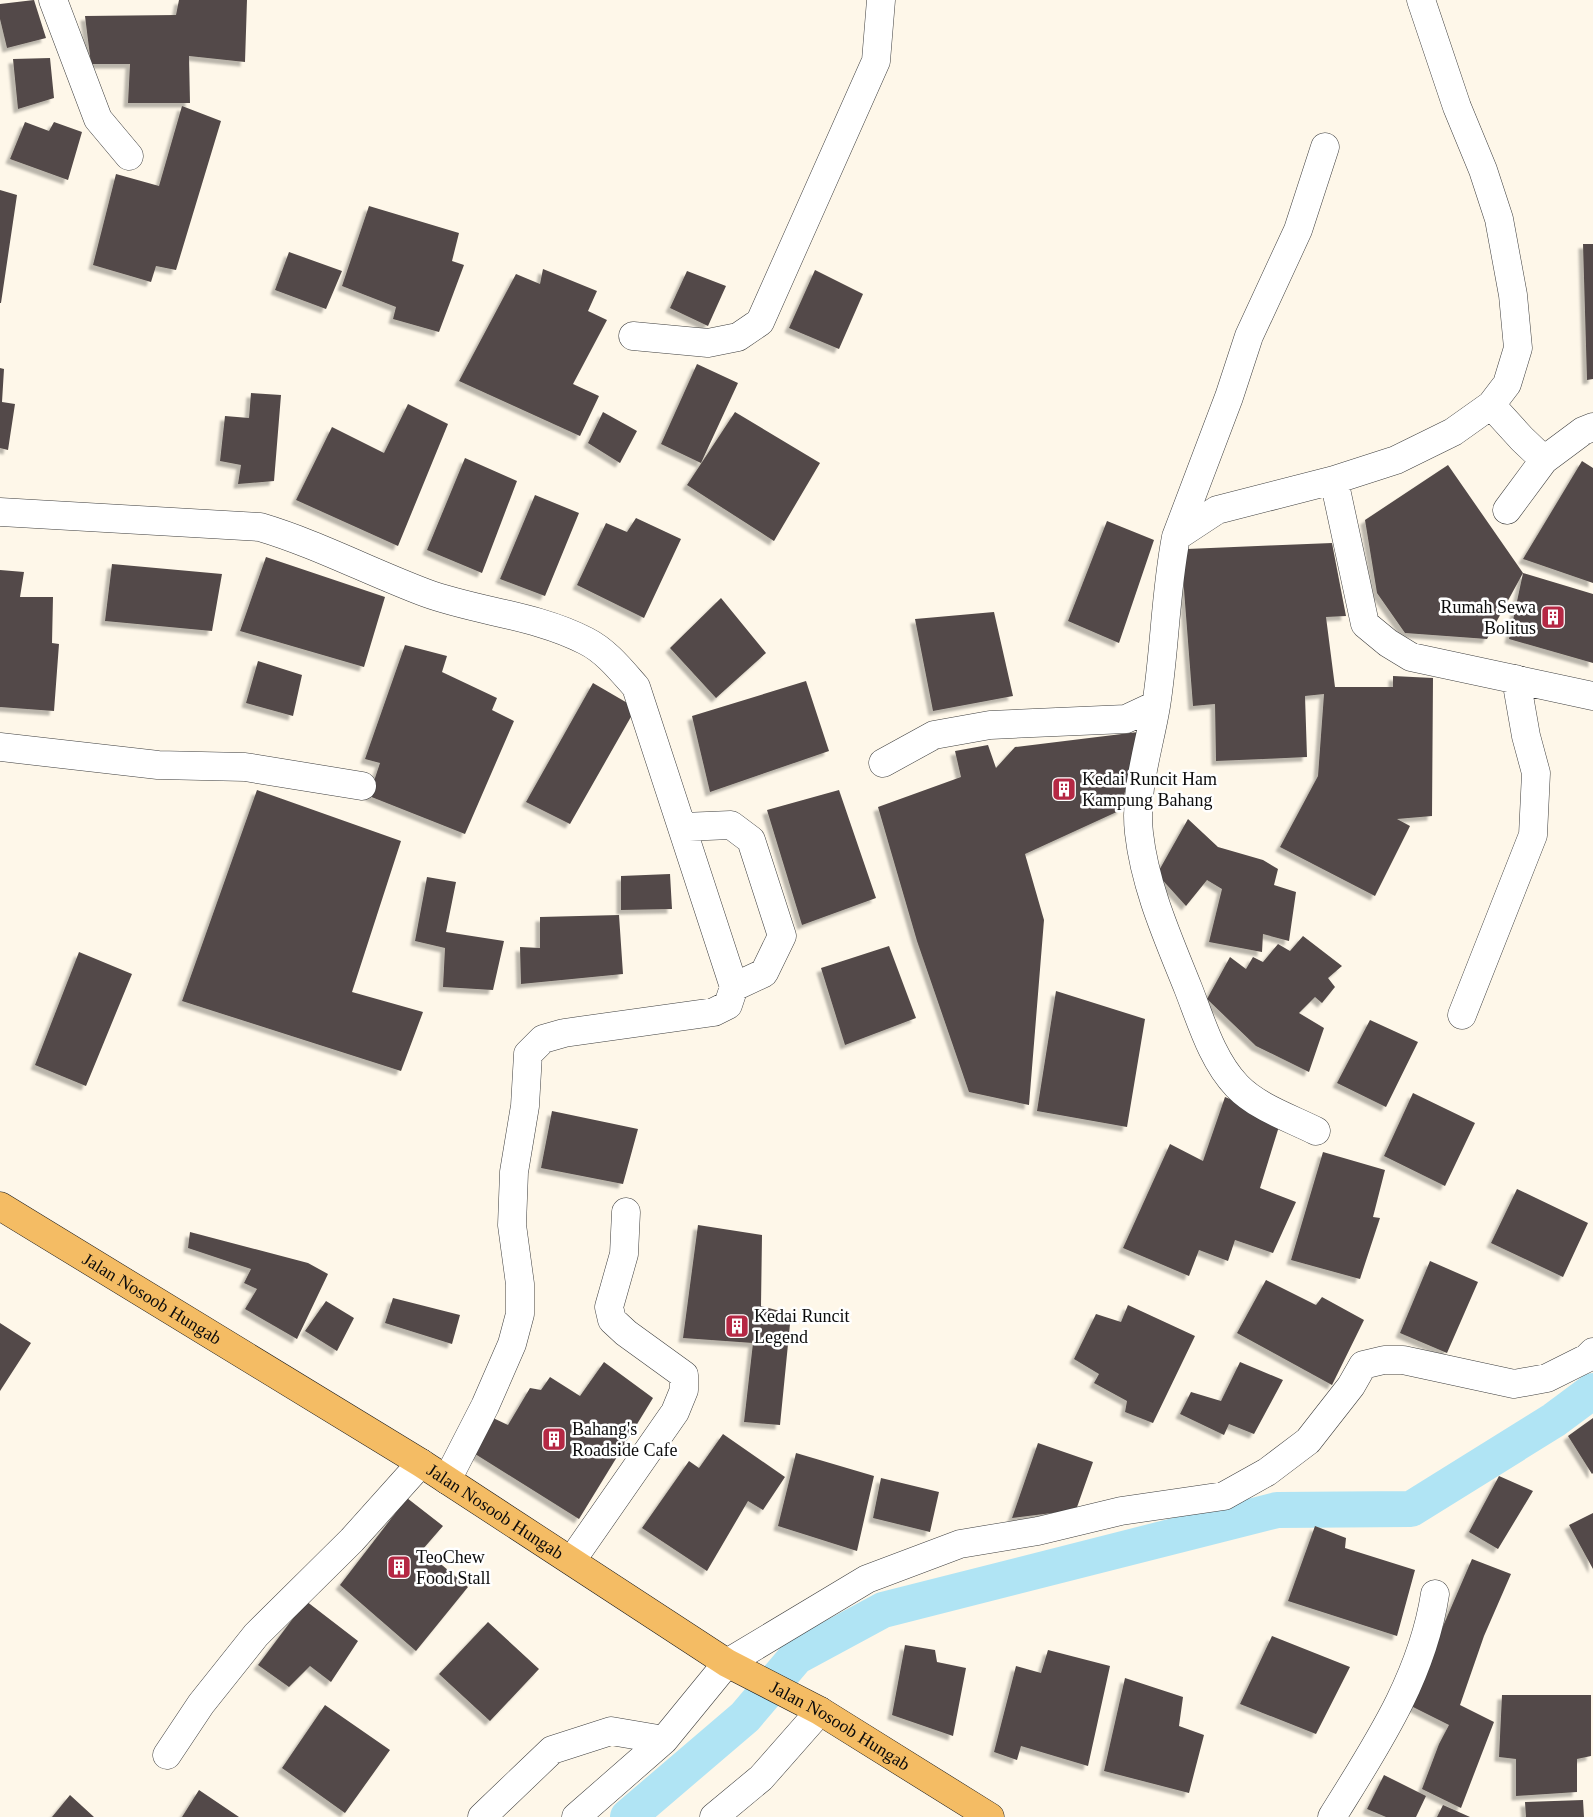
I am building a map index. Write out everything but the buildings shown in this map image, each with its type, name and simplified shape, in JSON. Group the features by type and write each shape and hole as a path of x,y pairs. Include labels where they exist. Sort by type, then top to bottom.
{"main road":[{"name":"Jalan Nosoob Hungab","path":"0,1206 420,1463 572,1560 727,1663 757,1677 813,1708 990,1817"}],"street":[{"path":"53,0 98,119 130,156"},
{"path":"633,336 708,343 738,337 760,322 876,61 881,0"},
{"path":"1176,537 1217,510 1334,480 1404,456 1453,432 1491,405 1507,384 1518,348 1513,295 1499,219 1483,170 1457,107 1421,0"},
{"path":"1316,1131 1261,1103 1237,1086 1214,1053 1165,931 1144,868 1139,832 1140,792 1156,704 1168,581 1176,537 1229,397 1249,336 1298,230 1325,147"},
{"path":"1491,405 1544,460"},
{"path":"1507,510 1544,460 1583,431 1593,427"},
{"path":"1334,480 1365,624 1388,644 1411,658 1593,696"},
{"path":"0,512 260,527 299,538 354,564 428,594 557,628 587,641 613,661 636,687 683,826 734,987 728,1006 714,1012 564,1033 543,1039 528,1054 525,1106 514,1172 512,1216 520,1284 520,1314 512,1344 492,1390 447,1480"},
{"path":"1462,1015 1533,835 1536,773 1526,736 1516,679"},
{"path":"883,763 934,735 990,725 1126,719 1156,704"},
{"path":"0,747 158,764 245,767 362,786"},
{"path":"683,826 731,825 750,840 782,936 764,973 734,987"},
{"path":"572,1560 675,1412 684,1390 684,1375 626,1333 612,1320 609,1307 624,1254 626,1212"},
{"path":"576,1817 664,1740 727,1663 866,1579 960,1544 1038,1531 1121,1510 1224,1496 1266,1472 1308,1441 1351,1386 1363,1365 1384,1360 1404,1360 1514,1384 1547,1378 1587,1358 1593,1352"},
{"path":"167,1755 201,1704 256,1635 352,1540 420,1463"},
{"path":"1332,1817 1396,1713 1423,1649 1430,1626 1435,1594"},
{"path":"714,1817 761,1778 813,1708"},
{"path":"482,1817 552,1750 611,1731 664,1740"}],"waterway":[{"path":"628,1817 745,1717 796,1657 883,1610 1277,1510 1411,1509 1554,1420 1593,1391"}],"place":[{"name":"Rumah Sewa Bolitus","path":"1553,617"},
{"name":"Kedai Runcit Ham Kampung Bahang","path":"1064,789"},
{"name":"Kedai Runcit Legend","path":"737,1326"},
{"name":"Bahang's Roadside Cafe","path":"554,1439"},
{"name":"TeoChew Food Stall","path":"399,1567"}]}
